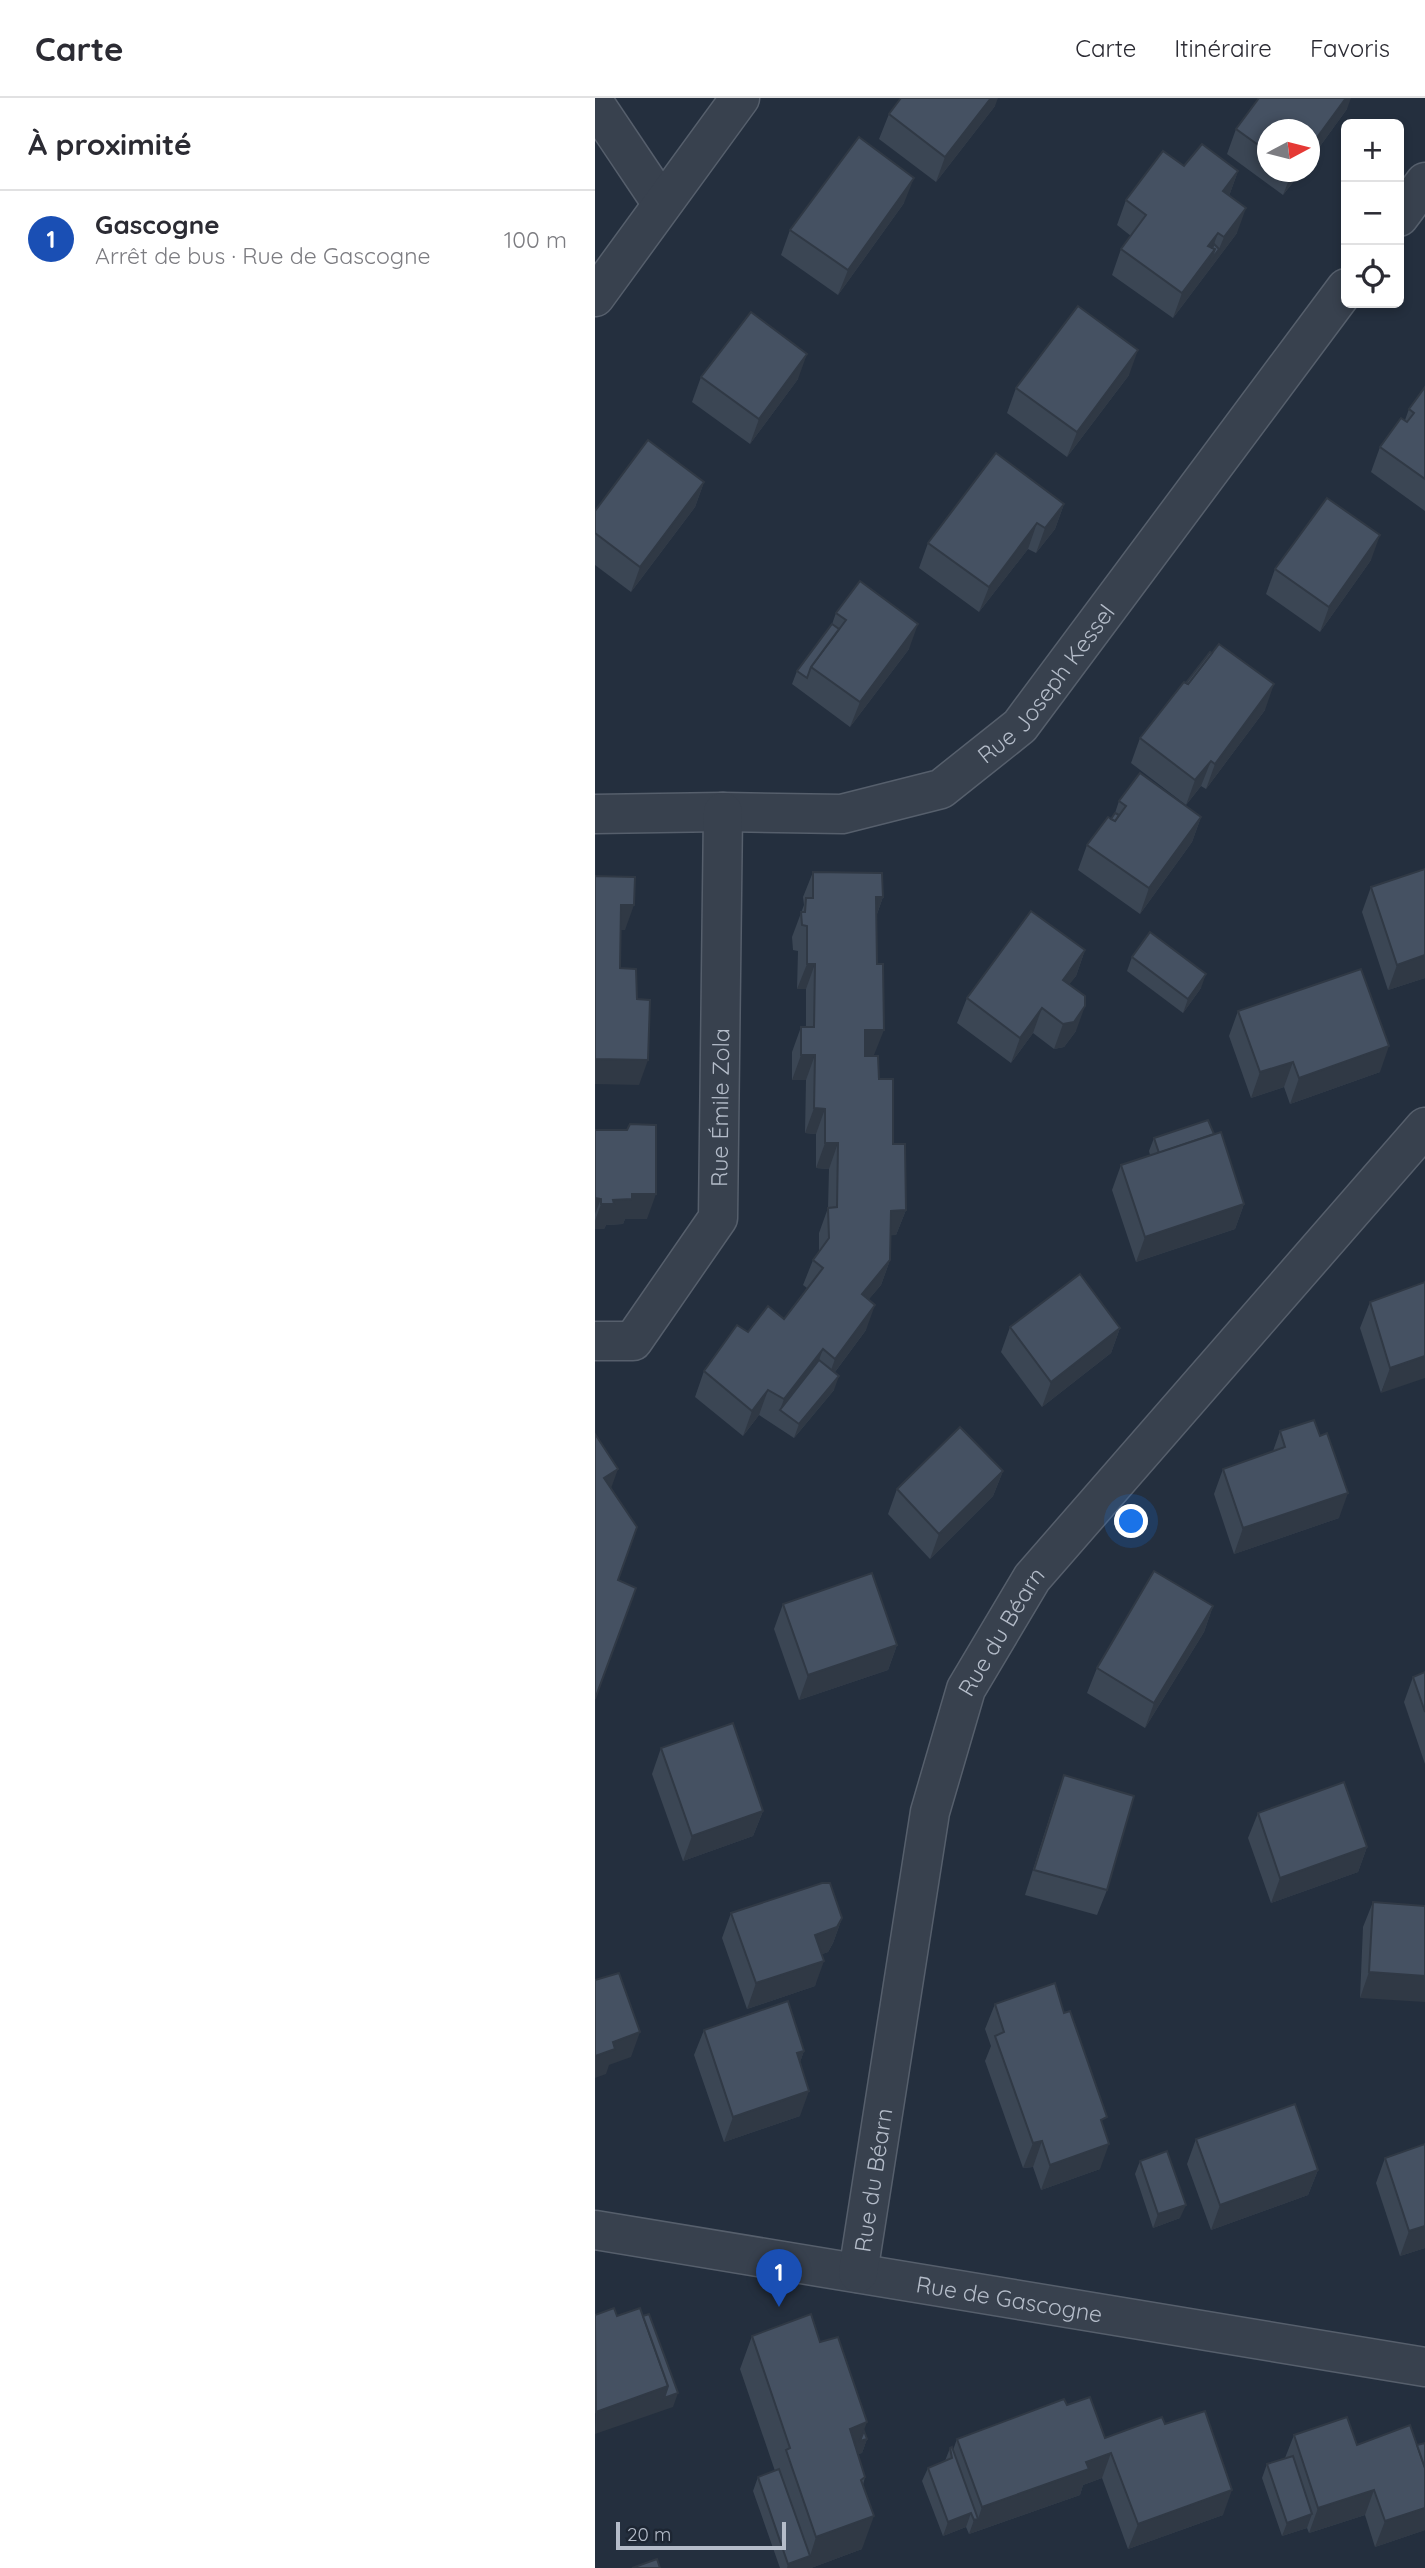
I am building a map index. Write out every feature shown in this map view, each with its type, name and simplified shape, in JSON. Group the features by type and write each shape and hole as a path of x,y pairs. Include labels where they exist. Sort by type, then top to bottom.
{"street":[{"path":"595,297 740,98"},
{"path":"595,104 662,204"},
{"path":"1404,210 1425,182"},
{"name":"Rue Joseph Kessel","path":"595,814 842,814 941,789 1020,726 1341,295"},
{"name":"Rue Émile Zola","path":"595,1341 633,1341 718,1218 723,812"},
{"name":"Rue du Béarn","path":"858,2273 930,1812 967,1689 1032,1578 1425,1127"},
{"name":"Rue de Gascogne","path":"595,2230 1425,2367"}],"building":[{"path":"901,98 991,98 945,157 889,114"},
{"path":"1259,98 1346,98 1320,133 1320,119 1257,119 1257,144 1236,129"},
{"path":"859,137 914,178 848,270 790,230"},
{"path":"1202,144 1238,171 1223,191 1246,208 1224,237 1218,233 1208,246 1215,249 1182,293 1121,249 1146,215 1126,200 1163,151 1184,166"},
{"path":"1214,244 1219,249 1210,261 1215,249 1212,248"},
{"path":"1078,306 1138,350 1077,432 1016,388"},
{"path":"751,312 807,354 759,419 701,377"},
{"path":"1425,387 1425,479 1380,447 1401,418 1407,422 1414,413 1409,409"},
{"path":"648,440 704,482 640,567 595,533 595,511"},
{"path":"996,453 1064,504 1045,528 1037,523 989,587 928,543"},
{"path":"1327,498 1380,535 1329,607 1275,569"},
{"path":"860,581 918,624 860,702 811,667 846,620 836,613"},
{"path":"832,624 839,629 811,667 807,678 797,671"},
{"path":"1219,644 1274,684 1215,764 1211,761 1195,780 1140,738 1184,682 1188,684"},
{"path":"1210,652 1212,653 1188,684 1186,683"},
{"path":"1140,773 1201,817 1149,888 1087,845 1108,817 1115,821 1126,806 1119,801"},
{"path":"1115,813 1119,815 1115,821 1111,819"},
{"path":"1425,869 1425,955 1397,965 1371,887"},
{"path":"813,872 882,873 883,897 876,897 877,964 883,964 884,1030 865,1030 865,1056 878,1056 879,1079 893,1079 893,1144 905,1144 906,1210 891,1211 890,1260 862,1294 875,1305 835,1359 823,1349 784,1399 768,1390 752,1411 704,1371 737,1325 748,1332 768,1306 784,1319 823,1268 813,1260 829,1238 828,1208 837,1207 838,1143 825,1143 825,1109 814,1108 815,1055 801,1055 801,1027 814,1027 815,964 807,964 807,926 802,925 801,912 805,912 806,898 813,898"},
{"path":"595,876 635,877 634,905 621,905 620,968 636,969 637,999 650,1000 648,1060 595,1059"},
{"path":"1031,911 1085,950 1063,980 1085,996 1085,1006 1074,1022 1063,1024 1042,1008 1020,1038 967,998"},
{"path":"1150,932 1206,974 1188,999 1132,957"},
{"path":"1361,969 1389,1046 1299,1078 1293,1062 1260,1072 1238,1011"},
{"path":"1208,1120 1214,1134 1159,1153 1154,1138"},
{"path":"630,1124 656,1125 656,1194 632,1194 632,1199 601,1204 601,1199 595,1198 595,1130 627,1130"},
{"path":"1221,1132 1244,1204 1145,1237 1121,1165"},
{"path":"1080,1274 1120,1328 1051,1382 1010,1327"},
{"path":"1425,1282 1425,1356 1390,1368 1370,1302"},
{"path":"819,1360 839,1376 799,1424 780,1410"},
{"path":"1314,1420 1320,1436 1327,1433 1348,1493 1243,1528 1223,1469 1285,1447 1280,1431"},
{"path":"960,1427 1003,1471 939,1534 897,1489"},
{"path":"595,1434 618,1469 604,1478 637,1527 618,1580 636,1588 595,1699"},
{"path":"1154,1571 1213,1606 1154,1703 1097,1668"},
{"path":"872,1573 897,1645 808,1675 783,1604"},
{"path":"1425,1672 1425,1712 1413,1677"},
{"path":"733,1723 763,1811 692,1836 661,1748"},
{"path":"1064,1775 1134,1796 1107,1890 1034,1870"},
{"path":"1344,1782 1367,1847 1280,1878 1258,1813"},
{"path":"822,1883 830,1883 842,1918 837,1927 815,1935 824,1961 756,1983 731,1913"},
{"path":"1373,1902 1425,1906 1425,1976 1369,1972"},
{"path":"619,1973 640,2032 613,2042 615,2049 595,2056 595,1980"},
{"path":"1055,1983 1064,2013 1070,2011 1107,2117 1101,2120 1109,2144 1050,2165 1042,2141 1033,2143 995,2036 1004,2032 995,2004"},
{"path":"788,2001 804,2051 797,2053 809,2091 733,2117 704,2030"},
{"path":"1295,2104 1318,2170 1220,2205 1196,2139"},
{"path":"1425,2144 1425,2226 1409,2231 1385,2158"},
{"path":"1167,2151 1186,2205 1158,2214 1140,2161"},
{"path":"614,2308 617,2316 640,2308 668,2386 596,2412 595,2315"},
{"path":"649,2314 678,2393 664,2398 668,2386 643,2316"},
{"path":"811,2314 820,2342 838,2337 867,2422 850,2429 865,2477 861,2480 874,2516 816,2537 786,2450 790,2448 752,2336"},
{"path":"1090,2397 1105,2438 1162,2417 1165,2424 1205,2411 1232,2490 1138,2524 1111,2453 1086,2462 1089,2469 982,2507 957,2439 1064,2399 1067,2405"},
{"path":"1347,2417 1357,2445 1410,2425 1425,2468 1425,2508 1385,2521 1374,2490 1318,2508 1294,2435"},
{"path":"864,2431 867,2439 860,2441"},
{"path":"1425,2443 1425,2468 1417,2445"},
{"path":"952,2447 978,2519 974,2520 971,2513 948,2522 928,2468 952,2458"},
{"path":"1293,2456 1312,2514 1287,2523 1267,2464"},
{"path":"779,2469 810,2556 788,2564 758,2477"},
{"path":"657,2559 660,2568 632,2568"}],"place":[{"name":"Gascogne","path":"779,2307"}]}
